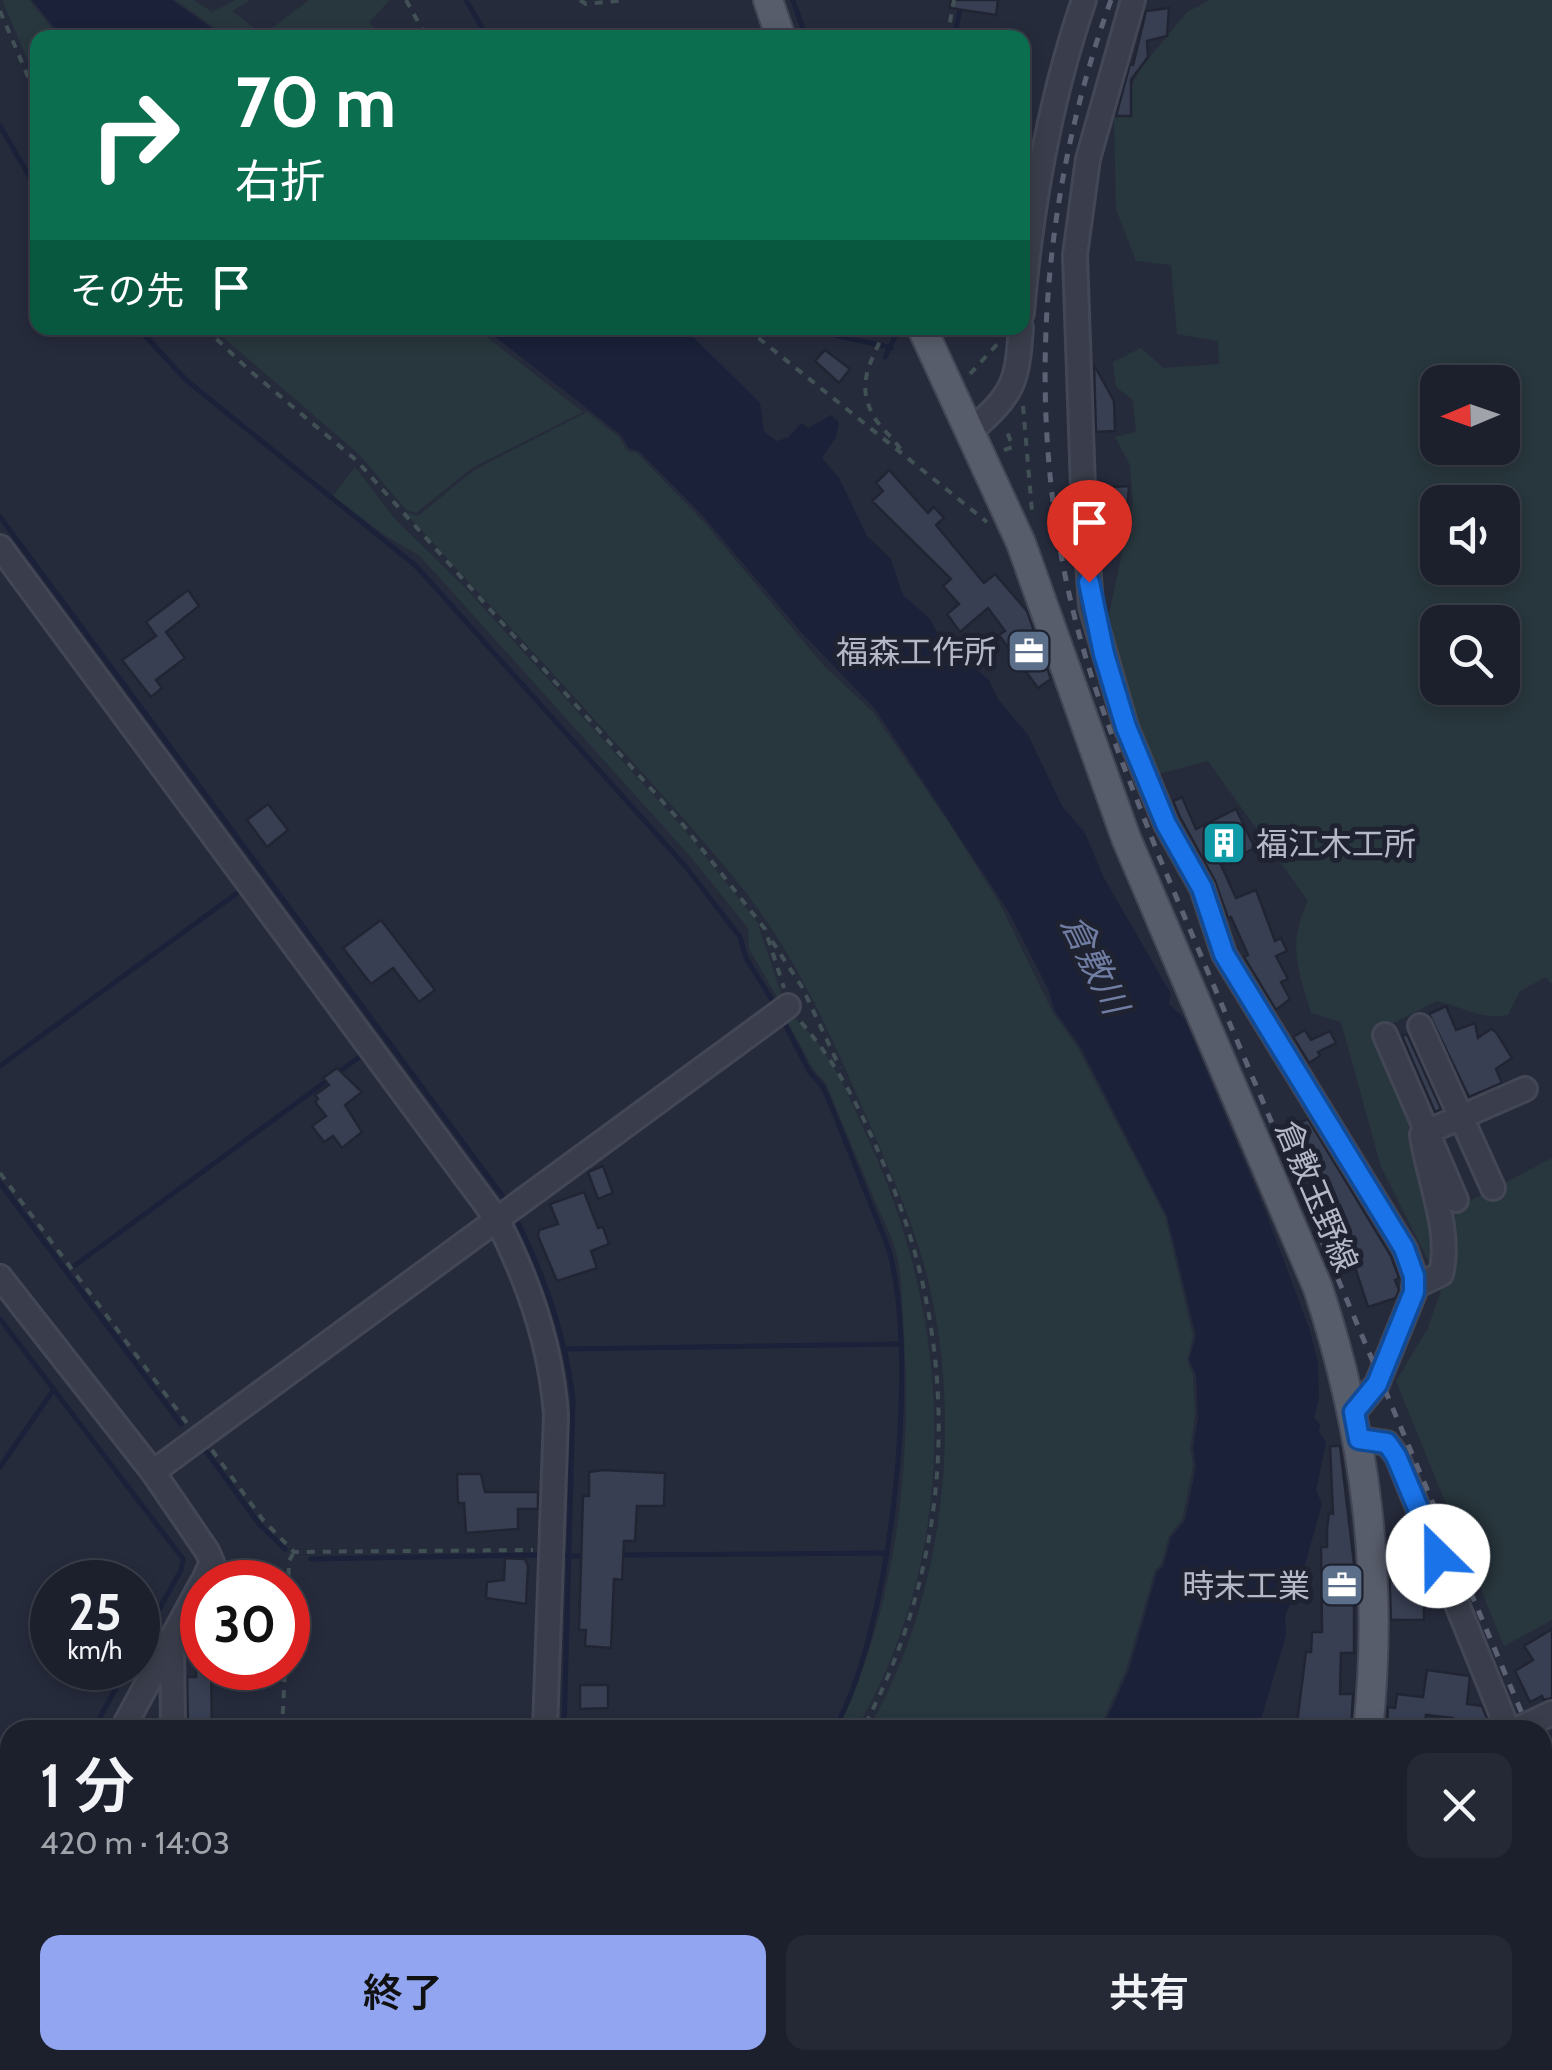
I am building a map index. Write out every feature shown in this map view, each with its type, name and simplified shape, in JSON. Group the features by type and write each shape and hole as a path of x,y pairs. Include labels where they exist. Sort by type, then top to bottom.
{"main road":[{"path":"768,0 777,30"},
{"name":"倉敷玉野線","path":"925,335 972,430 1036,582 1126,838 1318,1288 1356,1426 1372,1533 1376,1628 1369,1720"}],"street":[{"path":"1030,251 1043,151 1062,63 1084,0"},
{"path":"1133,0 1088,159 1075,255 1082,488 1092,606 1126,727 1166,824 1202,888 1224,954 1404,1248 1414,1287 1377,1384 1356,1426 1387,1443 1396,1456 1504,1720"},
{"path":"972,430 1006,400 1018,367 1011,335"},
{"path":"0,547 506,1211 551,1364 557,1441 546,1720"},
{"path":"152,1472 204,1443 506,1211 782,1010"},
{"path":"1420,1026 1493,1188"},
{"path":"1385,1035 1456,1200"},
{"path":"1414,1287 1441,1274 1445,1260 1422,1136 1525,1089"},
{"path":"0,1277 152,1472 211,1560"},
{"path":"128,1720 180,1627"},
{"path":"172,1642 173,1720"}],"path":[{"path":"406,0 422,30"},
{"path":"580,0 586,4 626,0"},
{"path":"948,30 954,0"},
{"path":"0,10 30,81"},
{"path":"212,335 356,460 680,821 765,929 782,1010 834,1060 870,1131 911,1236 936,1347 940,1453 930,1539 913,1610 866,1720"},
{"path":"755,335 989,524"},
{"path":"883,335 865,368 864,395 876,420 904,456"},
{"path":"970,374 1010,335"},
{"path":"1023,401 1032,517"},
{"path":"1007,432 1013,446"},
{"path":"1001,451 1025,447"},
{"path":"0,1173 263,1520 294,1552 553,1549"},
{"path":"290,1560 294,1552"},
{"path":"282,1720 284,1690"}],"shaded area":[{"path":"2,0 29,0 53,30 30,30 30,66"},
{"path":"175,0 194,0 212,12 236,0 250,0 232,11 257,30 218,30"},
{"path":"309,0 390,0 369,22 376,30 270,30"},
{"path":"1210,0 1552,0 1552,984 1546,977 1520,991 1508,1015 1481,1014 1437,1001 1378,1031 1453,1210 1552,1158 1552,1620 1504,1646 1396,1381 1428,1328 1442,1288 1381,1167 1341,1022 1311,1013 1296,944 1308,901 1208,761 1159,774 1127,700 1107,624 1133,501 1130,465 1115,437 1136,432 1133,400 1116,387 1113,362 1141,348 1164,368 1219,364 1218,341 1177,334 1171,265 1136,261 1116,209 1114,117 1141,68 1187,12"},
{"path":"220,335 484,335 583,412 472,468 416,513 406,510 360,455"},
{"path":"587,412 619,437 627,451 637,453 703,521 824,666 873,712 949,823 999,902 1052,1011 1078,1048 1165,1216 1193,1336 1187,1360 1193,1375 1193,1466 1182,1520 1169,1536 1161,1565 1155,1570 1127,1667 1103,1720 873,1720 915,1623 940,1505 944,1384 937,1325 919,1246 826,1028 790,958 761,913 686,822 405,512 418,516 474,470"},
{"path":"355,467 394,518 469,592 683,828 757,922 782,996 781,1004 749,949 748,928 690,856 420,556 333,496"},
{"path":"789,1014 803,1026 827,1056 869,1141 897,1213 918,1287 931,1362 934,1437 929,1513 915,1587 891,1660 861,1720 841,1720 873,1636 896,1538 906,1386 901,1283 896,1252 826,1083 813,1069 785,1017"}],"water":[{"path":"32,0 172,0 214,30 56,30"},
{"name":"倉敷川","path":"493,335 691,335 760,403 764,432 777,441 789,437 801,423 808,428 831,415 839,422 836,437 822,458 839,478 867,536 891,559 903,595 930,619 942,641 989,680 998,699 1028,735 1062,806 1085,833 1104,878 1171,994 1169,1004 1184,1018 1266,1213 1318,1363 1319,1398 1314,1418 1326,1442 1316,1490 1322,1504 1300,1582 1285,1616 1286,1635 1261,1720 1106,1720 1129,1670 1157,1572 1163,1567 1171,1537 1185,1521 1196,1467 1196,1375 1189,1359 1196,1336 1167,1216 1080,1046 1054,1010 1049,991 1010,914 876,710 802,633 702,515 640,452 629,448 621,435"}],"building":[{"path":"951,0 998,0 996,15 950,8"},
{"path":"1169,8 1167,36 1147,41 1148,57 1131,80 1131,116 1116,116 1146,11"},
{"path":"825,350 850,369 839,383 815,361"},
{"path":"1094,365 1114,401 1115,431 1096,432"},
{"path":"889,470 928,513 934,507 944,518 936,525 984,583 995,574 1027,611 1051,679 1038,688 999,635 1005,631 988,608 960,632 947,614 959,604 943,586 951,579 872,501 883,491 876,483"},
{"path":"1129,486 1127,514 1115,515 1116,546 1102,550 1098,488"},
{"path":"188,590 199,606 166,632 185,658 156,680 162,688 151,697 122,660 156,636 146,622"},
{"path":"1182,797 1196,829 1236,809 1255,848 1221,865 1236,898 1256,890 1275,941 1281,938 1287,951 1276,956 1288,979 1281,982 1290,999 1276,1010 1244,957 1248,955 1231,917 1228,918 1215,881 1180,817 1173,801"},
{"path":"268,804 288,830 267,847 247,820"},
{"path":"381,920 435,990 419,1002 393,968 371,984 343,948"},
{"path":"1446,1006 1456,1030 1475,1023 1478,1038 1491,1029 1496,1032 1512,1058 1496,1069 1502,1083 1469,1097 1429,1014"},
{"path":"1305,1030 1311,1040 1330,1031 1336,1043 1318,1052 1320,1056 1309,1063 1293,1037"},
{"path":"1407,1034 1441,1109 1435,1112 1402,1036"},
{"path":"337,1068 362,1092 345,1105 362,1132 342,1148 333,1136 324,1142 312,1126 326,1116 315,1102 315,1095 329,1085 323,1078"},
{"path":"1308,1119 1391,1256 1399,1278 1395,1280 1399,1290 1396,1298 1368,1307 1352,1258 1295,1139 1305,1130 1301,1122"},
{"path":"603,1166 613,1193 598,1199 588,1172"},
{"path":"584,1192 609,1244 591,1251 597,1268 557,1281 539,1230 558,1224 550,1204"},
{"path":"1330,1446 1340,1446 1354,1563 1354,1653 1341,1653 1340,1694 1353,1694 1352,1720 1297,1720 1306,1652 1311,1652 1312,1632 1322,1632 1321,1547 1327,1547 1329,1513 1333,1514"},
{"path":"589,1472 665,1473 664,1506 637,1506 635,1541 624,1541 622,1580 614,1579 611,1648 585,1646 586,1630 579,1630 583,1496 589,1496"},
{"path":"457,1474 481,1474 485,1492 538,1492 538,1509 518,1509 518,1529 466,1533 464,1503 458,1503"},
{"path":"1401,1534 1402,1539 1414,1539 1433,1586 1433,1591 1424,1592 1424,1620 1391,1620 1388,1535"},
{"path":"505,1558 525,1559 526,1604 486,1598 487,1582 504,1580"},
{"path":"1552,1629 1552,1698 1544,1700 1542,1696 1530,1702 1515,1671 1533,1660 1524,1646"},
{"path":"1427,1670 1470,1676 1467,1704 1482,1706 1488,1720 1426,1715 1425,1720 1387,1720 1388,1707 1395,1708 1397,1694 1423,1697"},
{"path":"580,1685 608,1685 608,1708 580,1709"},
{"path":"187,1690 211,1690 212,1720 188,1720"}],"waterway":[{"path":"466,0 483,30"},
{"path":"793,0 803,30"},
{"path":"956,30 962,0"},
{"path":"0,126 30,177"},
{"path":"144,335 186,380 416,566 686,867 740,937 746,958 777,1008"},
{"path":"835,335 891,348"},
{"path":"885,357 896,335"},
{"path":"0,517 507,1202"},
{"path":"0,1066 240,891"},
{"path":"782,1018 809,1071 823,1087 841,1129 889,1251 899,1307 900,1430 885,1565 871,1629 838,1720"},
{"path":"74,1266 362,1055"},
{"path":"0,1183 181,1424"},
{"path":"515,1216 552,1306 573,1400 564,1720"},
{"path":"0,1319 183,1559 160,1608"},
{"path":"565,1349 899,1344"},
{"path":"0,1467 54,1389"},
{"path":"203,1447 259,1524 285,1549"},
{"path":"620,1555 887,1553"},
{"path":"311,1559 538,1555"},
{"path":"566,1556 584,1556"},
{"path":"98,1720 115,1690"}],"railway":[{"path":"1111,0 1086,78 1067,158 1046,322 1051,487 1064,568 1083,648 1158,854 1525,1720"}],"place":[{"name":"福森工作所","path":"1029,651"},
{"name":"福江木工所","path":"1224,843"},
{"name":"時末工業","path":"1342,1585"}],"route":[{"path":"1089,582 1104,654 1126,727 1166,824 1202,888 1224,954 1404,1248 1414,1276 1414,1292 1377,1384 1354,1412 1359,1439 1387,1443 1396,1456 1438,1556"}]}
